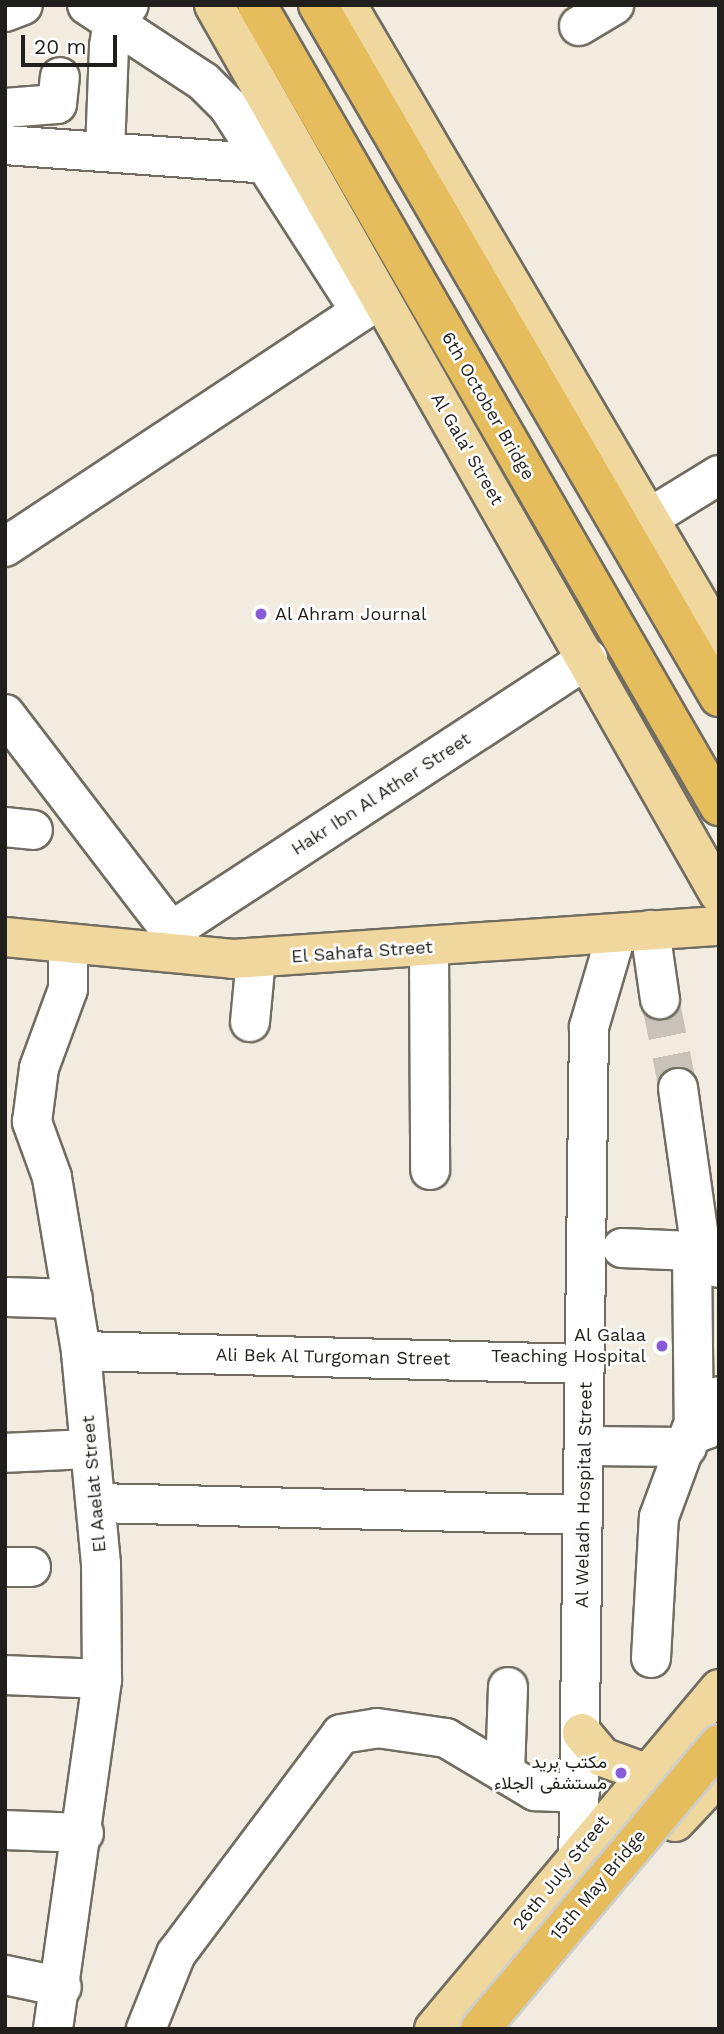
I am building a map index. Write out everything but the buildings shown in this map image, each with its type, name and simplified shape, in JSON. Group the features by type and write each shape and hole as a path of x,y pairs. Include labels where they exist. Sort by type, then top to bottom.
{"highway":[{"name":"6th October Bridge","path":"257,5 719,806"},
{"path":"318,5 719,697"},
{"name":"15th May Bridge","path":"480,2029 719,1744"}],"main road":[{"name":"Al Gala' Street","path":"214,5 370,305 588,658 719,894"},
{"path":"347,5 719,638"},
{"name":"El Sahafa Street","path":"5,937 68,948 181,944 256,958 719,926"},
{"name":"26th July Street","path":"434,2029 579,1850 594,1804 643,1772 719,1689"},
{"path":"582,1733 602,1757 643,1772"},
{"path":"494,2029 575,1931 719,1775"},
{"path":"594,1804 606,1834 617,1850 644,1856"}],"street":[{"path":"5,12 23,5"},
{"path":"579,26 614,5"},
{"path":"5,547 370,305 204,82 110,11"},
{"path":"105,150 110,11"},
{"path":"60,77 57,104 20,108 18,146 105,150 267,164"},
{"path":"649,518 719,475"},
{"name":"Hakr Ibn Al Ather Street","path":"181,944 388,776 588,658"},
{"path":"5,714 181,944"},
{"path":"633,933 660,999"},
{"name":"Al Weladh Hospital Street","path":"594,1804 582,1733 585,1364 609,1248 589,1027 633,933"},
{"name":"El Aaelat Street","path":"57,2028 85,1833 102,1679 96,1503 81,1351 52,1177 32,1122 39,1068 68,989 68,948"},
{"path":"429,948 430,1170"},
{"path":"250,1022 256,958"},
{"path":"651,1658 659,1517 689,1438 704,1255 678,1088"},
{"path":"609,1248 704,1255"},
{"path":"5,1297 73,1299"},
{"name":"Ali Bek Al Turgoman Street","path":"81,1351 585,1364"},
{"path":"584,1446 689,1438 704,1433 719,1396"},
{"path":"5,1453 90,1449"},
{"path":"96,1503 583,1515"},
{"path":"5,1675 102,1679"},
{"path":"505,1773 508,1687"},
{"path":"146,2029 176,1954 341,1734 377,1728 446,1738 551,1797 594,1804"},
{"path":"5,1830 85,1833"},
{"path":"575,1931 579,1850"},
{"path":"5,1975 62,1987"}],"tunnel":[{"path":"660,999 678,1088"}],"place":[{"name":"Al Ahram Journal","path":"261,614"},
{"name":"Al Galaa Teaching Hospital","path":"662,1346"},
{"name":"مكتب بريد مستشفى الجلاء","path":"621,1773"}]}
